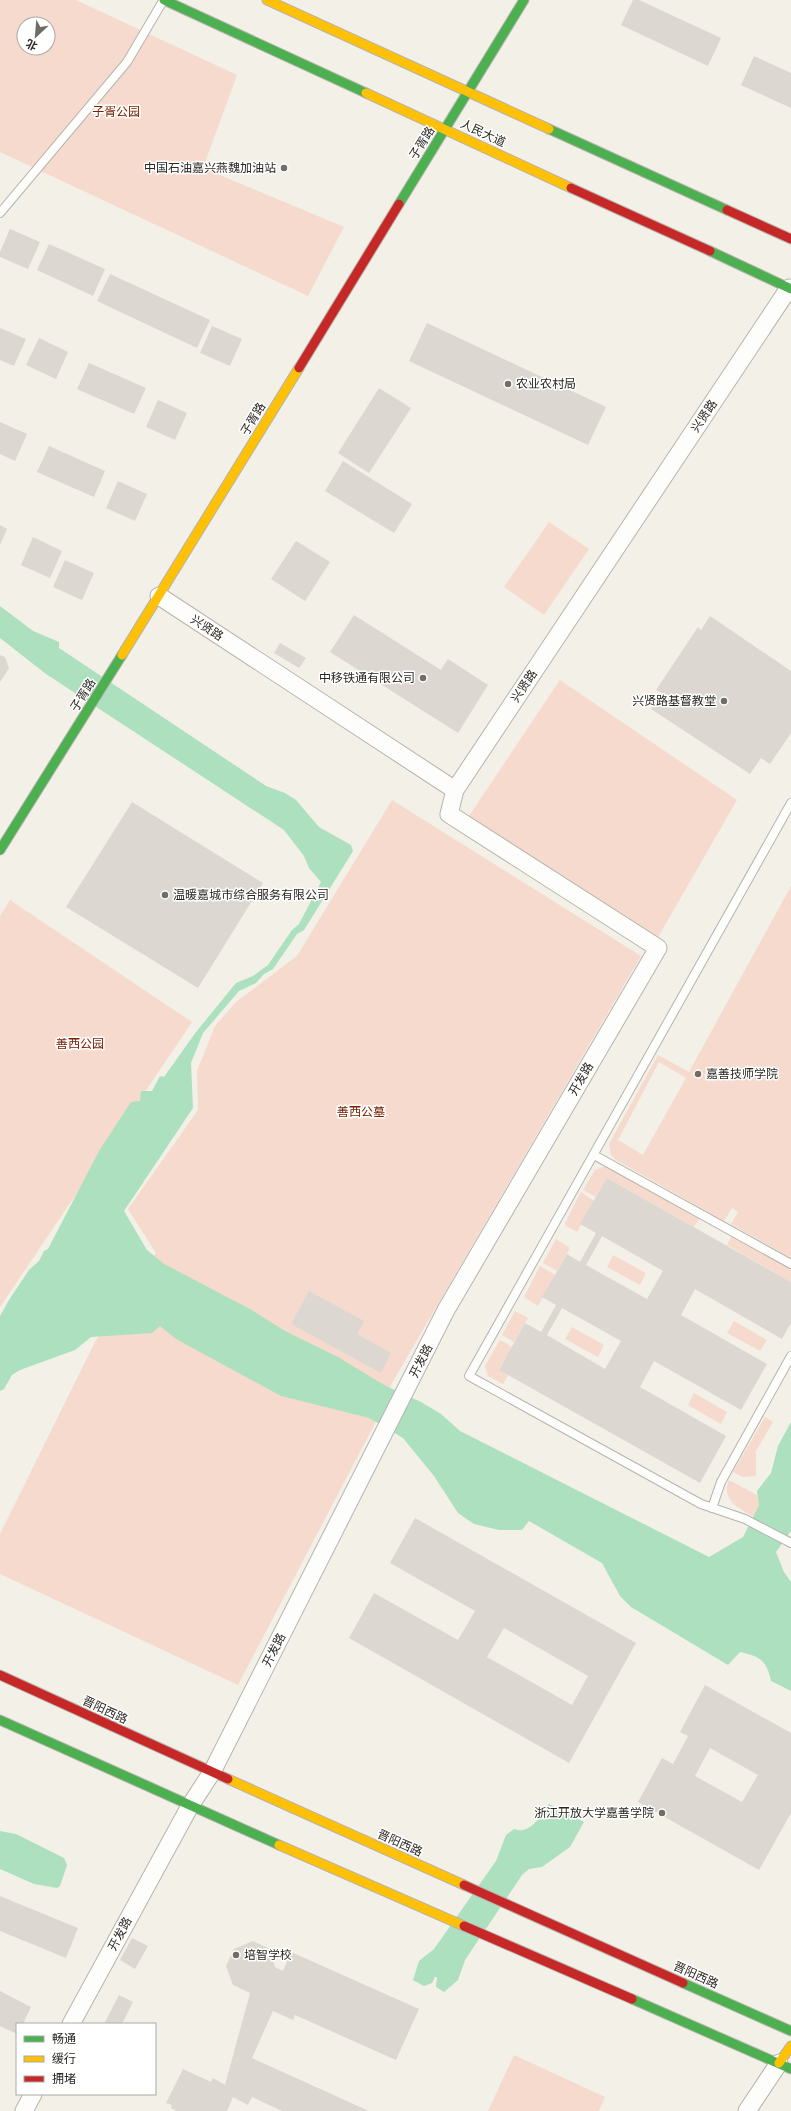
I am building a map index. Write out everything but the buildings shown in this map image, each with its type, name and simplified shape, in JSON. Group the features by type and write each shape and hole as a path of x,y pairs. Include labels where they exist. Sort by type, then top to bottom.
{"main road":[{"name":"人民大道","path":"164,0 790,288"},
{"path":"267,0 791,239"},
{"name":"子胥路","path":"0,850 118,661 524,0"},
{"name":"晋阳西路","path":"0,1675 456,1882 791,2031"},
{"path":"0,1720 190,1806 785,2066 791,2046"}],"street":[{"name":"兴贤路","path":"158,596 455,790 790,288"},
{"name":"开发路","path":"72,2023 190,1806 212,1772 446,1310 658,948 449,814 455,790"},
{"path":"747,2111 785,2066"},
{"path":"24,2111 32,2095"}],"lane":[{"path":"0,213 127,62 164,0"},
{"path":"791,803 469,1376 682,1494 712,1508 745,1519 791,1543"},
{"path":"594,1155 791,1264"},
{"path":"712,1508 720,1482 791,1356"}],"green space":[{"name":"子胥公园","path":"0,0 76,0 237,75 203,168 344,227 308,296 0,152"},
{"path":"549,522 589,549 544,615 504,587"},
{"path":"560,680 737,800 657,939 469,816"},
{"name":"善西公墓","path":"392,800 641,956 392,1383 372,1429 238,1685 0,1574 0,1534 95,1342 156,1253 128,1209 198,1110 197,1071 215,1026 236,1002 297,956"},
{"path":"791,886 791,1258 731,1224 738,1212 732,1208 724,1221 616,1160 611,1155 609,1144 658,1055 689,1072","holes":["659,1062 686,1078 643,1155 618,1140"]},
{"name":"善西公园","path":"10,900 192,1022 0,1307 0,916"},
{"path":"603,1167 610,1167 699,1219 694,1227 607,1178 596,1197 583,1190 595,1170"},
{"path":"581,1192 594,1201 577,1232 566,1226 565,1223"},
{"path":"732,1235 791,1269 791,1282 727,1245"},
{"path":"556,1239 570,1248 557,1271 543,1263"},
{"path":"613,1255 646,1273 640,1285 607,1267"},
{"path":"540,1266 555,1275 538,1306 524,1297"},
{"path":"515,1311 528,1318 514,1342 502,1335"},
{"path":"734,1321 767,1340 760,1351 727,1333"},
{"path":"572,1327 604,1345 598,1357 565,1339"},
{"path":"500,1340 512,1347 499,1369 508,1375 503,1384 488,1376 485,1366"},
{"path":"694,1393 727,1412 721,1424 688,1405"},
{"path":"765,1417 773,1422 756,1451 756,1476 743,1477 733,1472"},
{"path":"729,1480 757,1495 759,1505 753,1516 742,1510 729,1498 727,1487"},
{"path":"514,2055 605,2097 599,2111 488,2111"}],"shaded area":[{"path":"0,606 33,631 59,642 59,648 266,786 285,793 296,800 319,827 351,845 353,851 304,930 297,934 273,969 264,974 256,983 239,991 203,1033 191,1063 193,1108 124,1211 147,1250 164,1264 250,1309 285,1331 338,1357 384,1385 421,1402 441,1414 460,1431 709,1557 743,1537 759,1505 757,1491 771,1473 778,1446 791,1422 791,1531 776,1552 784,1572 791,1582 791,1691 771,1681 765,1664 762,1660 753,1655 740,1652 728,1665 631,1607 620,1596 602,1563 529,1521 522,1530 499,1530 474,1524 458,1513 434,1476 403,1438 369,1418 281,1396 176,1339 160,1326 152,1333 91,1337 75,1350 20,1370 12,1375 4,1389 0,1391 0,1316 29,1270 39,1261 44,1251 48,1249 99,1151 131,1102 140,1101 141,1091 152,1091 160,1076 164,1077 196,1032 236,983 253,976 268,965 292,930 299,924 321,882 309,868 304,856 284,830 46,674 0,638"},
{"path":"549,1804 584,1822 570,1847 542,1867 529,1869 522,1875 465,1960 458,1980 444,1992 436,1987 437,1977 435,1977 432,1983 424,1986 413,1980 419,1961 434,1949 496,1861 506,1835 514,1829 520,1830 530,1827"},
{"path":"0,1831 16,1834 64,1858 67,1865 60,1886 57,1888 34,1884 0,1869"}],"traffic: fast":[{"path":"164,0 366,93"},
{"path":"399,204 524,0"},
{"path":"549,129 727,210"},
{"path":"710,251 791,289"},
{"path":"0,850 122,655"},
{"path":"0,1720 279,1845"},
{"path":"683,1983 791,2031"},
{"path":"632,1999 791,2069"}],"traffic: slow":[{"path":"267,0 549,129"},
{"path":"366,93 571,188"},
{"path":"122,655 299,368"},
{"path":"228,1779 464,1885"},
{"path":"279,1845 464,1926"},
{"path":"779,2063 791,2046"}],"traffic: jam":[{"path":"571,188 710,251"},
{"path":"299,368 399,204"},
{"path":"727,210 791,239"},
{"path":"0,1675 228,1779"},
{"path":"464,1885 683,1983"},
{"path":"464,1926 632,1999"}],"place":[{"name":"中国石油嘉兴燕魏加油站","path":"284,168"},
{"name":"农业农村局","path":"508,384"},
{"name":"中移铁通有限公司","path":"423,678"},
{"name":"兴贤路基督教堂","path":"724,701"},
{"name":"温暖嘉城市综合服务有限公司","path":"165,895"},
{"name":"嘉善技师学院","path":"698,1074"},
{"name":"浙江开放大学嘉善学院","path":"662,1813"},
{"name":"培智学校","path":"236,1955"}]}
